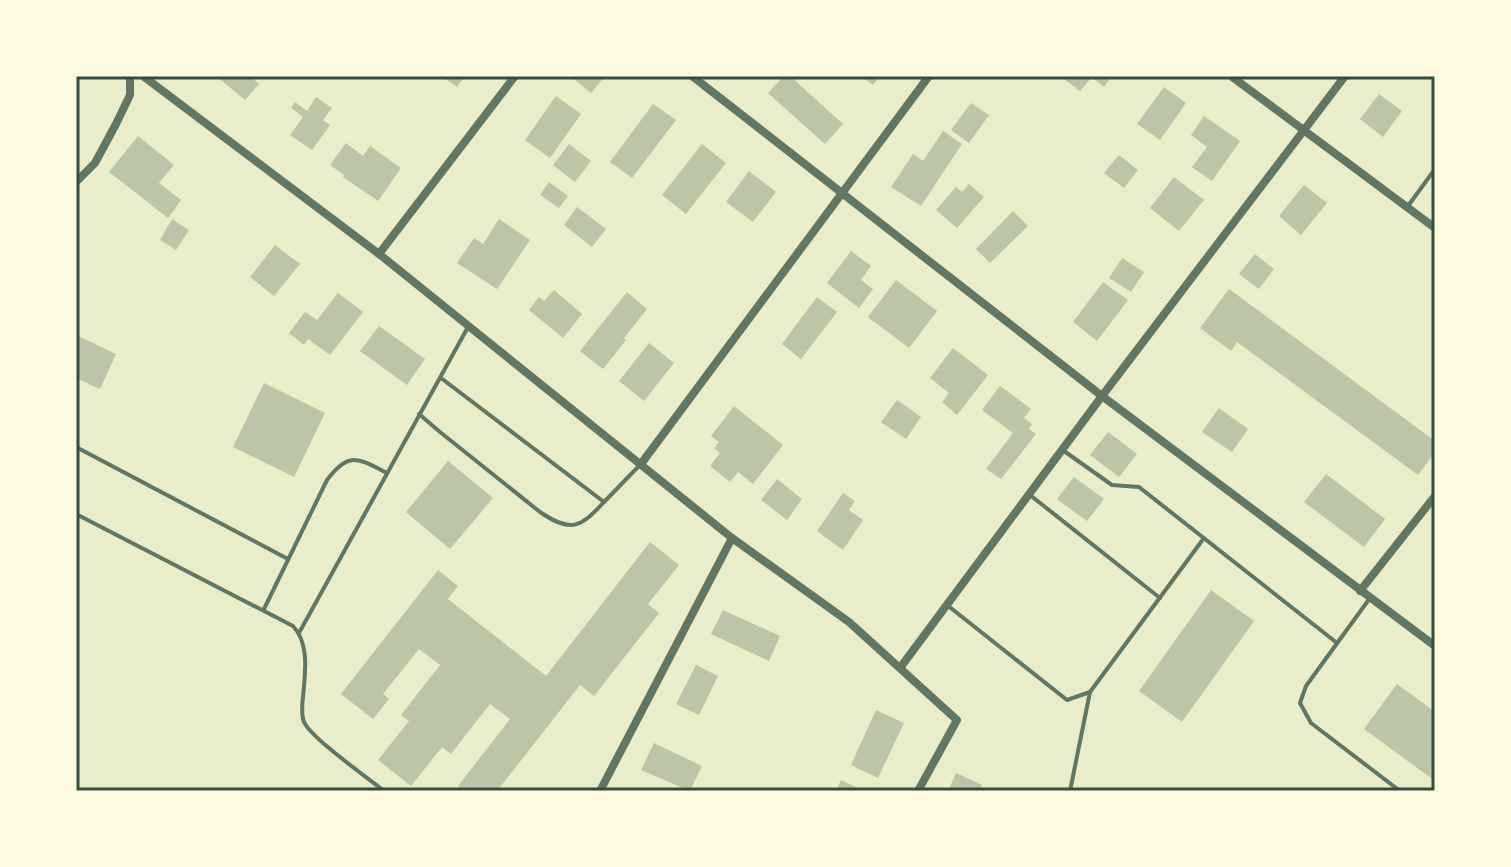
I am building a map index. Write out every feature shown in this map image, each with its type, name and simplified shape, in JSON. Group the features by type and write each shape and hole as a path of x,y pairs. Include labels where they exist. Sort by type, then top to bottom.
{"street":[{"path":"76,182 95,163 116,124 130,95 130,76"},
{"path":"143,76 379,254 732,538 849,622 957,720 918,791"},
{"path":"379,254 515,76"},
{"path":"692,76 1102,396 1435,646"},
{"path":"641,464 929,76"},
{"path":"1231,76 1435,228"},
{"path":"900,668 1345,76"},
{"path":"1360,591 1435,496"},
{"path":"600,791 732,538"}],"lane":[{"path":"1407,207 1435,169"},
{"path":"299,633 468,327"},
{"path":"440,377 604,502"},
{"path":"419,414 556,522 564,525 584,522 641,464"},
{"path":"76,447 288,559"},
{"path":"1063,449 1112,485 1139,487 1337,643"},
{"path":"264,609 327,480 338,466 348,460 361,459 387,473"},
{"path":"1029,495 1160,598"},
{"path":"76,514 288,622 299,633 305,655 302,708 305,722 316,737 384,791"},
{"path":"1070,791 1090,692 1204,538"},
{"path":"1370,598 1306,686 1300,703 1311,723 1400,791"},
{"path":"947,605 1067,700 1090,692"}],"building":[{"path":"216,76 250,76 259,84 245,100"},
{"path":"441,76 465,76 457,87"},
{"path":"570,76 605,76 591,93"},
{"path":"784,76 790,76 843,124 825,144 768,93"},
{"path":"861,76 880,76 873,85"},
{"path":"1060,76 1112,76 1104,87 1092,77 1080,91"},
{"path":"1164,87 1186,103 1160,140 1137,124"},
{"path":"1379,94 1402,111 1383,137 1360,119"},
{"path":"556,96 581,114 550,158 525,140"},
{"path":"316,97 332,108 323,120 330,125 312,150 290,135 303,117 291,108 295,102 307,111"},
{"path":"971,103 989,115 969,143 951,130"},
{"path":"653,104 676,120 632,178 610,162"},
{"path":"1204,116 1240,141 1212,181 1192,167 1207,147 1191,135"},
{"path":"943,131 962,144 921,206 891,187 913,154 923,161"},
{"path":"138,136 174,165 159,183 181,200 168,218 109,172"},
{"path":"346,143 363,156 370,146 401,168 378,201 330,165"},
{"path":"569,144 591,161 575,182 553,165"},
{"path":"702,144 726,163 686,214 662,195"},
{"path":"1119,155 1138,170 1124,188 1104,173"},
{"path":"749,171 776,192 753,222 726,202"},
{"path":"1174,177 1204,200 1179,231 1150,208"},
{"path":"549,182 568,196 559,208 540,195"},
{"path":"969,184 984,197 957,228 936,210 956,187 962,192"},
{"path":"1304,185 1327,203 1301,235 1279,216"},
{"path":"577,207 606,229 592,247 564,225"},
{"path":"1013,211 1028,226 990,263 976,249"},
{"path":"172,219 189,230 176,250 160,240"},
{"path":"499,219 530,240 497,289 457,263 474,238 483,244"},
{"path":"275,245 300,264 274,296 250,277"},
{"path":"851,251 871,266 861,280 873,289 859,308 827,283"},
{"path":"1255,254 1274,269 1259,289 1239,274"},
{"path":"1122,258 1144,272 1131,292 1109,278"},
{"path":"896,280 937,311 909,348 868,317"},
{"path":"1103,282 1128,300 1097,341 1073,322"},
{"path":"1229,289 1435,441 1435,452 1418,475 1237,342 1231,351 1200,328"},
{"path":"554,290 582,314 563,338 529,310 539,297 544,301"},
{"path":"627,292 647,309 603,369 580,351"},
{"path":"338,293 363,312 330,355 308,339 304,345 289,333 305,312 317,320"},
{"path":"817,297 837,312 801,359 782,344"},
{"path":"379,326 425,359 407,385 360,351"},
{"path":"76,335 116,354 100,389 76,378"},
{"path":"649,343 674,363 644,401 619,381"},
{"path":"953,348 988,375 957,415 942,402 949,393 930,378"},
{"path":"264,383 325,413 294,477 233,447"},
{"path":"1000,386 1031,409 1024,418 1032,424 1029,429 1036,434 1001,479 986,469 1013,433 982,410"},
{"path":"897,400 921,417 906,439 881,422"},
{"path":"734,406 783,445 753,484 738,472 730,482 710,466 720,453 714,448 719,442 711,436"},
{"path":"1219,408 1248,429 1232,452 1202,432"},
{"path":"1108,432 1137,454 1119,477 1090,455"},
{"path":"448,461 493,498 450,549 406,512"},
{"path":"1326,474 1385,519 1364,547 1304,502"},
{"path":"1074,477 1104,499 1087,521 1057,499"},
{"path":"777,479 802,499 787,520 761,500"},
{"path":"843,493 855,501 849,510 863,520 843,550 817,531"},
{"path":"650,542 679,565 648,604 659,613 594,696 580,685 497,791 465,791 458,786 510,719 490,704 451,754 442,747 411,786 378,760 409,721 401,715 440,665 419,649 383,694 389,699 373,719 341,694 438,570 458,586 448,599 546,676"},
{"path":"1211,590 1254,621 1182,722 1139,691"},
{"path":"723,610 780,636 769,661 711,634"},
{"path":"696,665 718,676 699,715 676,704"},
{"path":"1397,684 1435,712 1435,781 1364,729"},
{"path":"876,710 904,723 878,778 851,765"},
{"path":"654,743 702,766 690,791 641,770"},
{"path":"956,773 982,785 980,791 948,791"},
{"path":"841,780 865,791 836,791"}]}
